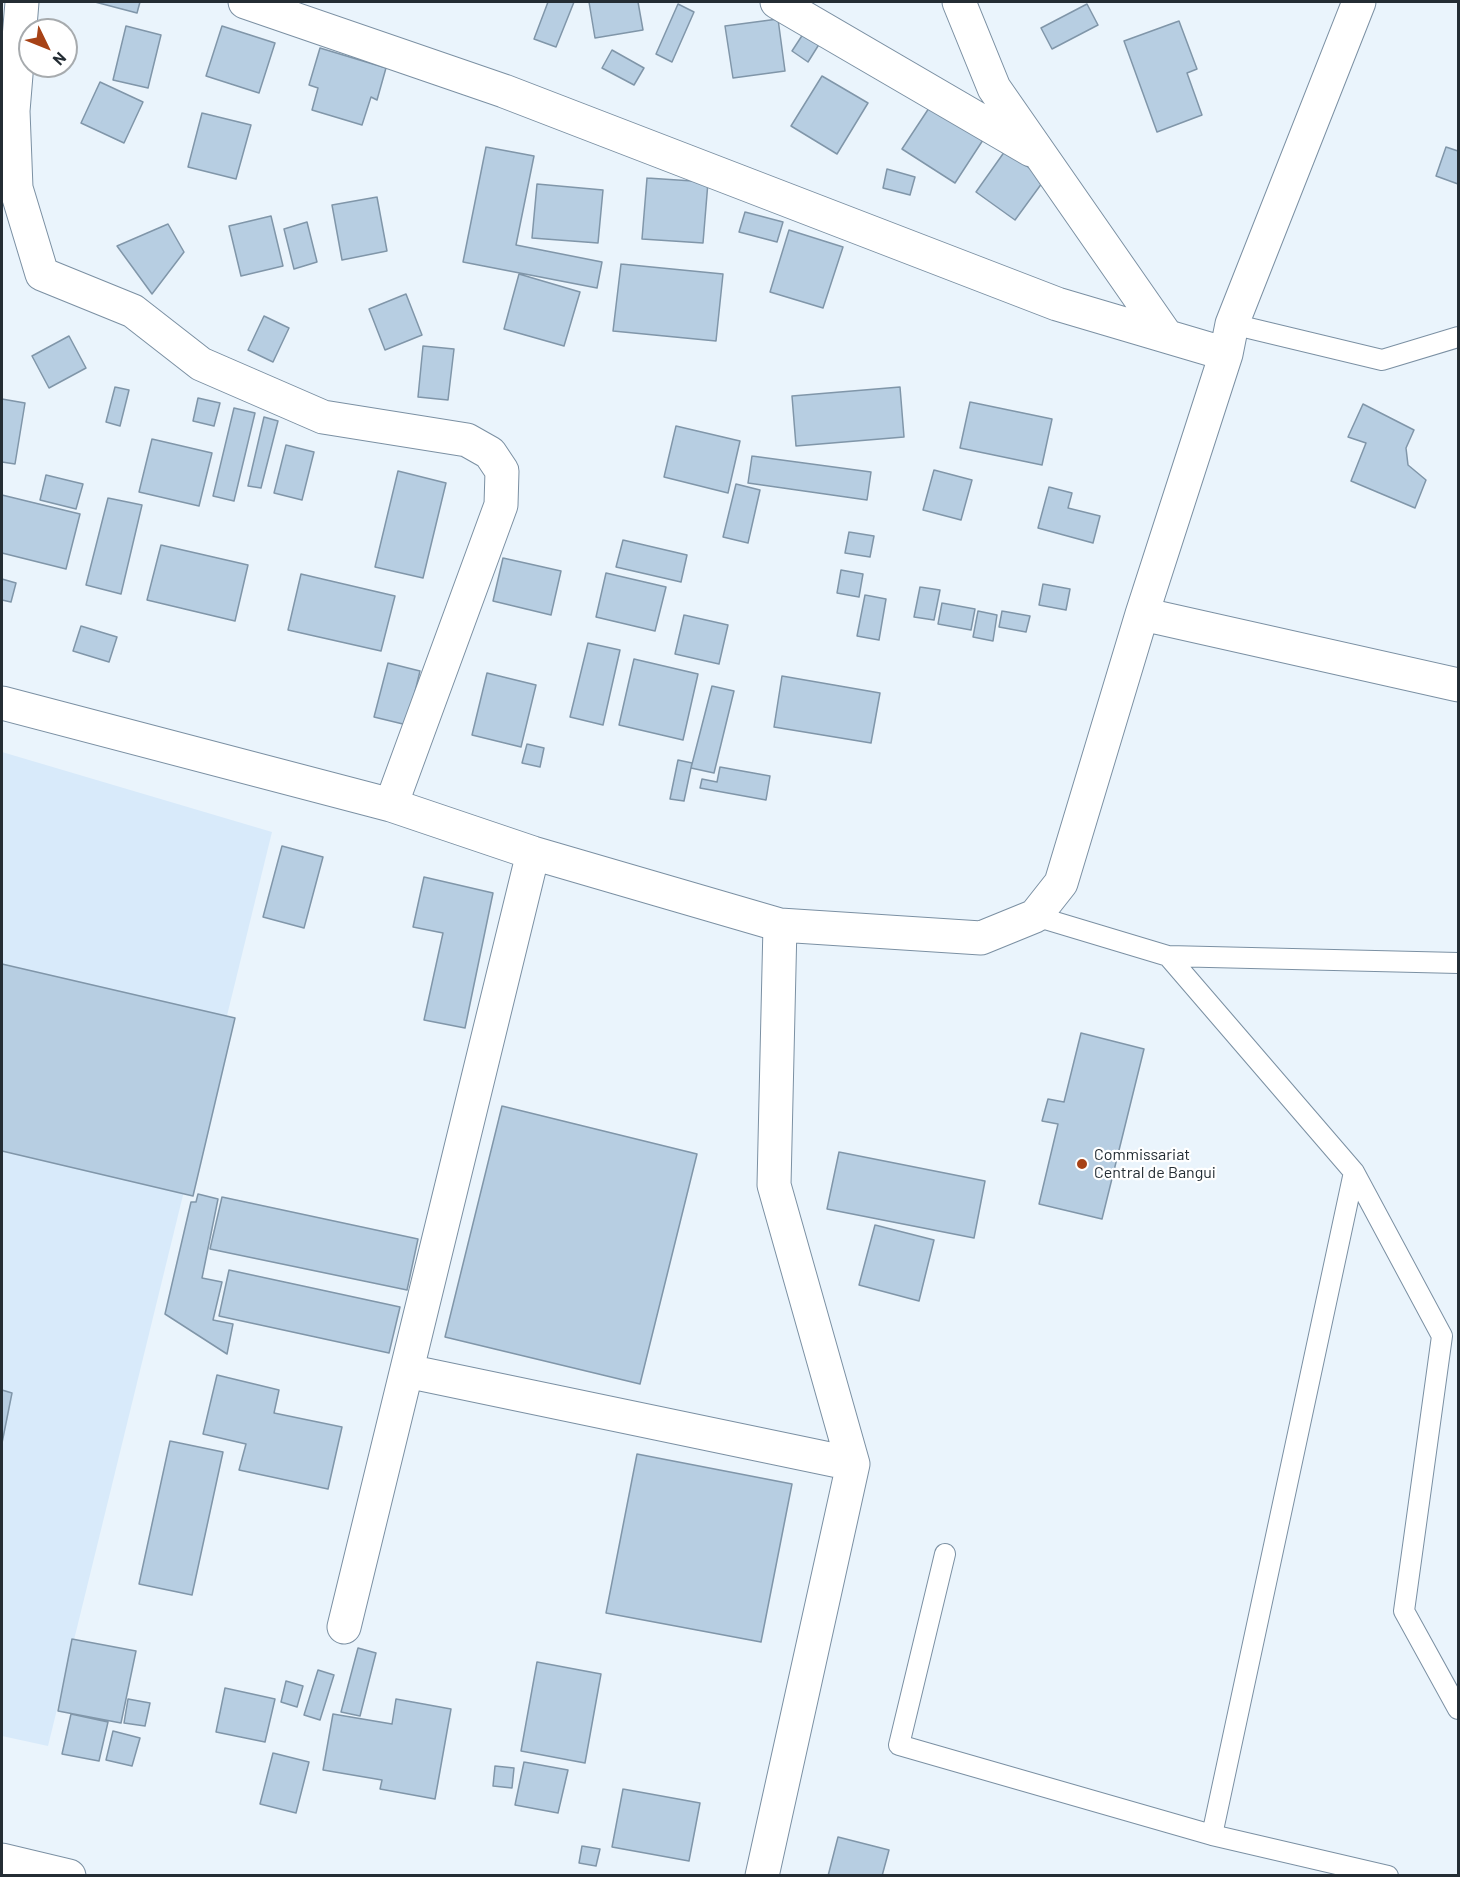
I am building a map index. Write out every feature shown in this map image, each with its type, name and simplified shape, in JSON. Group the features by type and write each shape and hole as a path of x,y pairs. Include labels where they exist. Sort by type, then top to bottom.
{"street":[{"path":"22,2 13,111 16,188 42,274 133,311 201,364 322,417 467,440 490,453 502,471 501,504 392,805"},
{"path":"245,2 504,92 1057,304 1165,334 1229,339"},
{"path":"777,2 1039,155"},
{"path":"959,2 994,88 1165,334"},
{"path":"2,703 392,805 533,853 780,925 981,938 1035,916 1061,883 1142,614 1229,339 1359,2"},
{"path":"1142,614 1458,685"},
{"path":"344,1627 533,853"},
{"path":"762,1875 853,1464 774,1185 780,925"},
{"path":"407,1371 853,1464"},
{"path":"2,1860 69,1875"}],"lane":[{"path":"1229,339 1382,360 1458,337"},
{"path":"1035,916 1168,956 1458,963"},
{"path":"1168,956 1354,1172 1442,1336 1404,1611 1458,1709"},
{"path":"1212,1835 1354,1172"},
{"path":"945,1554 899,1745 1212,1835 1388,1875"}],"shaded area":[{"path":"2,752 272,832 48,1746 2,1736"}],"building":[{"path":"95,2 140,2 137,13"},
{"path":"548,2 574,2 556,47 534,39"},
{"path":"589,2 638,2 643,30 595,38"},
{"path":"678,4 694,12 672,62 656,54"},
{"path":"1087,4 1098,25 1052,49 1041,28"},
{"path":"778,19 785,71 733,78 725,26"},
{"path":"1179,21 1197,69 1187,73 1202,115 1157,132 1124,41"},
{"path":"126,26 161,35 148,88 113,80"},
{"path":"222,26 275,43 259,93 206,76"},
{"path":"807,28 823,38 808,62 792,51"},
{"path":"320,48 386,68 377,100 371,97 362,125 312,110 318,88 309,85"},
{"path":"612,50 644,68 634,85 602,68"},
{"path":"822,76 868,103 837,154 791,126"},
{"path":"100,82 143,102 124,143 81,123"},
{"path":"931,105 983,140 955,183 902,149"},
{"path":"202,113 251,125 236,179 188,167"},
{"path":"486,147 534,156 516,245 602,262 597,288 463,262"},
{"path":"1446,147 1458,151 1458,184 1436,176"},
{"path":"1005,151 1045,179 1015,220 976,192"},
{"path":"887,169 915,177 910,195 883,188"},
{"path":"647,178 708,182 703,243 642,239"},
{"path":"537,184 603,190 598,243 532,238"},
{"path":"377,197 387,251 342,260 332,205"},
{"path":"745,212 783,222 777,242 739,232"},
{"path":"271,216 283,266 241,276 229,226"},
{"path":"307,222 317,262 294,269 284,229"},
{"path":"168,224 184,252 152,294 117,246"},
{"path":"789,230 843,247 823,308 770,292"},
{"path":"621,264 723,274 716,341 613,331"},
{"path":"519,274 580,292 564,346 504,329"},
{"path":"406,294 422,335 385,350 369,309"},
{"path":"264,316 289,328 273,362 248,350"},
{"path":"69,336 86,368 49,388 32,356"},
{"path":"423,346 454,349 448,400 418,397"},
{"path":"115,387 129,390 120,426 106,422"},
{"path":"900,387 904,437 796,446 792,396"},
{"path":"198,398 220,403 214,426 193,421"},
{"path":"2,399 25,403 15,464 2,462"},
{"path":"970,402 1052,419 1042,465 960,448"},
{"path":"1363,404 1414,430 1406,448 1408,465 1426,480 1415,508 1351,481 1366,443 1348,437"},
{"path":"234,408 255,413 234,501 213,496"},
{"path":"264,417 278,421 261,488 248,486"},
{"path":"676,426 740,441 728,493 664,477"},
{"path":"152,439 212,453 199,506 139,492"},
{"path":"286,445 314,452 302,500 274,493"},
{"path":"752,456 871,472 867,500 748,483"},
{"path":"934,470 972,480 961,520 923,510"},
{"path":"398,471 446,483 423,578 375,567"},
{"path":"46,475 83,484 76,509 40,500"},
{"path":"736,484 760,490 748,543 723,537"},
{"path":"1049,487 1072,493 1068,508 1100,516 1093,543 1038,528"},
{"path":"2,495 80,514 66,569 2,553"},
{"path":"108,498 142,505 121,594 86,585"},
{"path":"849,532 874,536 870,557 845,553"},
{"path":"623,540 687,555 681,582 616,567"},
{"path":"161,545 248,565 235,621 147,600"},
{"path":"503,558 561,571 551,615 493,601"},
{"path":"841,570 863,574 859,597 837,593"},
{"path":"606,573 666,587 655,631 596,617"},
{"path":"301,574 395,596 381,651 288,630"},
{"path":"2,579 16,583 11,602 2,600"},
{"path":"1043,584 1070,589 1066,610 1039,605"},
{"path":"920,587 940,590 934,620 914,617"},
{"path":"865,595 886,599 879,640 857,636"},
{"path":"942,603 975,609 971,630 938,624"},
{"path":"978,611 997,615 993,641 973,637"},
{"path":"1002,611 1030,616 1026,632 999,627"},
{"path":"684,615 728,625 719,664 675,654"},
{"path":"81,626 117,637 109,662 73,651"},
{"path":"588,643 620,650 603,725 570,717"},
{"path":"634,659 698,674 683,740 619,725"},
{"path":"388,663 420,671 407,725 374,717"},
{"path":"487,673 536,685 521,747 472,735"},
{"path":"782,676 880,693 871,743 774,727"},
{"path":"712,686 734,691 714,773 691,768"},
{"path":"527,744 544,748 540,767 522,763"},
{"path":"678,760 692,763 684,801 670,799"},
{"path":"720,767 770,776 766,800 700,788 702,779 717,782"},
{"path":"282,846 323,857 304,928 263,917"},
{"path":"424,877 493,893 465,1028 424,1020 443,933 413,927"},
{"path":"2,964 235,1018 193,1196 2,1151"},
{"name":"Commissariat Central de Bangui","path":"1081,1033 1144,1049 1102,1219 1039,1204 1058,1124 1042,1121 1048,1099 1064,1102"},
{"path":"502,1106 697,1154 640,1384 445,1337"},
{"path":"839,1152 985,1181 974,1238 827,1209"},
{"path":"198,1194 218,1199 202,1278 222,1282 213,1320 233,1324 227,1354 165,1314 191,1202 196,1202"},
{"path":"222,1197 418,1239 407,1290 210,1249"},
{"path":"875,1225 934,1240 919,1301 859,1285"},
{"path":"229,1270 400,1307 389,1353 219,1316"},
{"path":"217,1375 279,1390 274,1413 342,1427 328,1489 239,1470 246,1444 203,1434"},
{"path":"2,1390 12,1393 2,1443"},
{"path":"170,1441 223,1452 192,1595 139,1584"},
{"path":"637,1454 792,1484 761,1642 606,1613"},
{"path":"72,1639 136,1651 121,1723 58,1711"},
{"path":"358,1648 376,1653 360,1716 341,1712"},
{"path":"537,1662 601,1674 585,1763 521,1751"},
{"path":"318,1670 334,1675 320,1720 304,1715"},
{"path":"286,1681 303,1686 297,1707 281,1702"},
{"path":"225,1688 275,1699 265,1742 216,1732"},
{"path":"128,1699 150,1703 145,1726 124,1723"},
{"path":"396,1699 451,1709 435,1799 380,1789 382,1780 323,1770 333,1714 392,1724"},
{"path":"71,1714 108,1722 99,1761 62,1754"},
{"path":"113,1731 140,1738 132,1766 106,1760"},
{"path":"273,1753 309,1762 296,1813 260,1804"},
{"path":"524,1762 568,1770 558,1813 515,1805"},
{"path":"495,1766 514,1768 512,1788 493,1786"},
{"path":"623,1789 700,1803 689,1861 612,1847"},
{"path":"838,1837 889,1850 882,1876 828,1876"},
{"path":"582,1846 600,1849 596,1866 579,1863"}],"place":[{"name":"Commissariat Central de Bangui","path":"1082,1164"}]}
